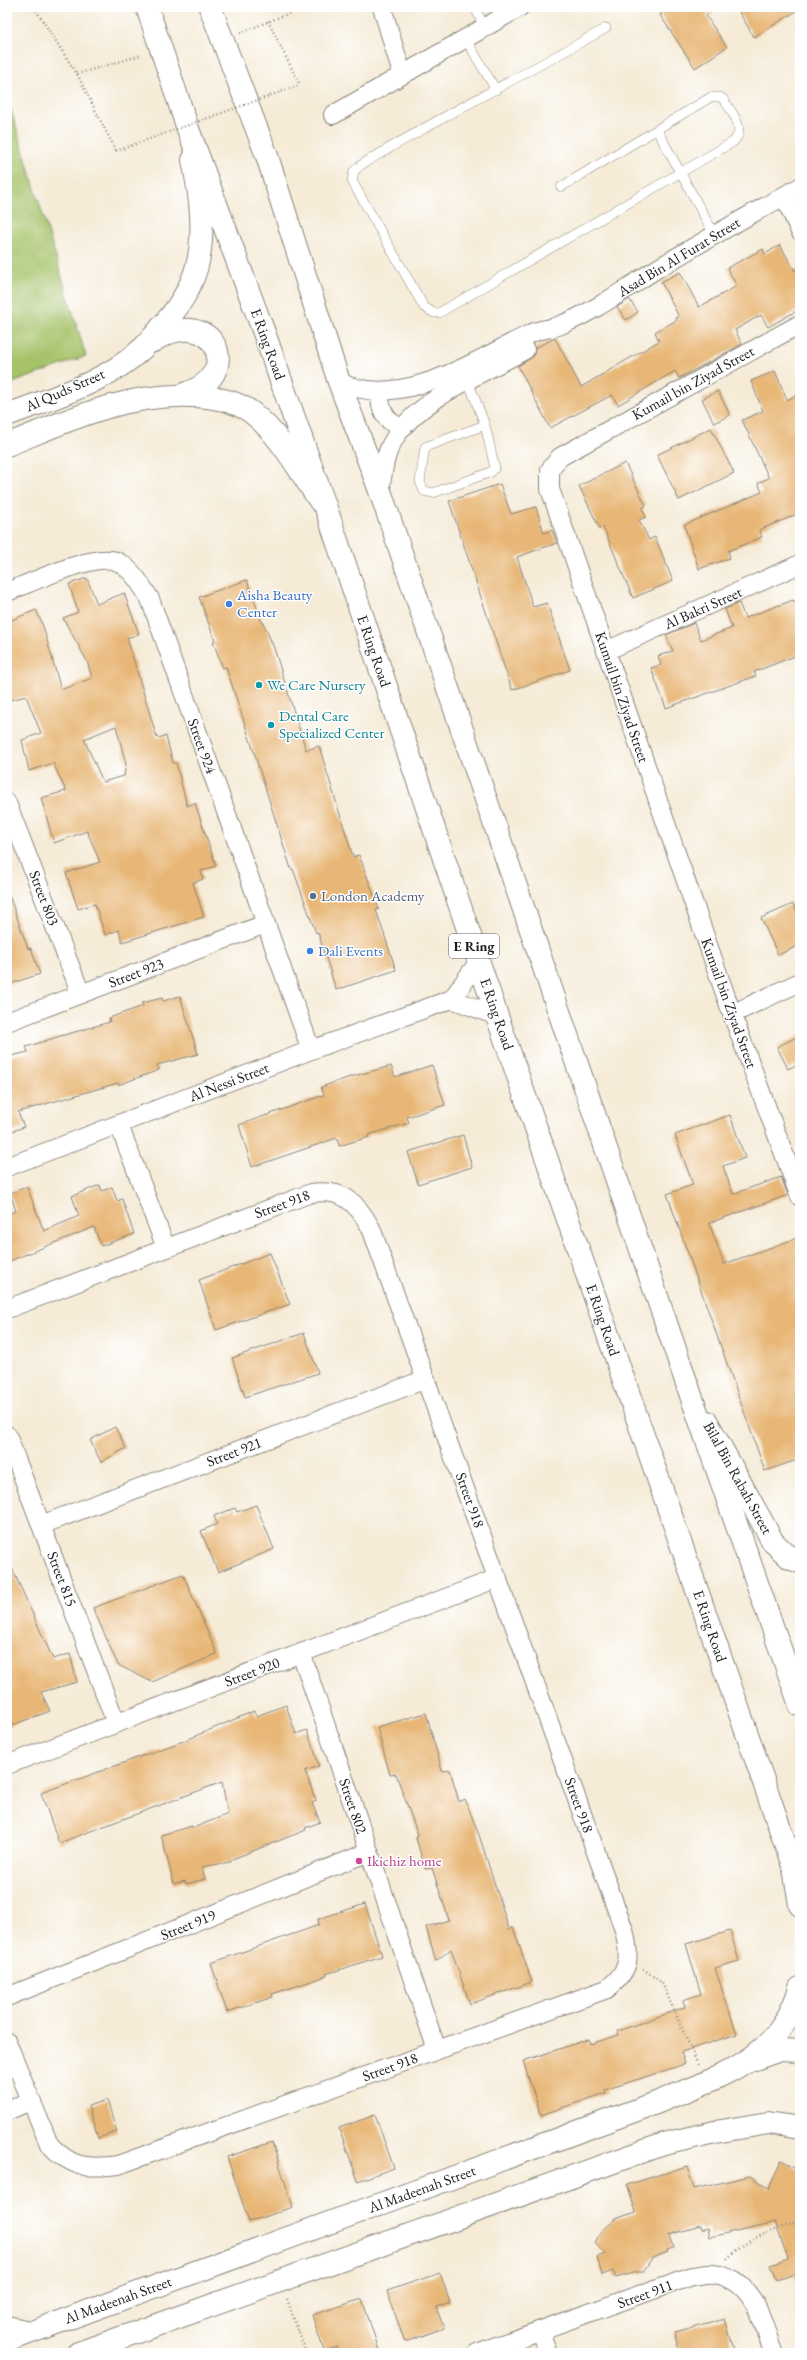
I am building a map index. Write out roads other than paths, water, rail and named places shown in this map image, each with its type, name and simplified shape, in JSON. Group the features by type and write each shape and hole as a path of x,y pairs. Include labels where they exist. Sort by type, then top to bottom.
{"main road":[{"name":"E Ring Road","path":"146,7 188,129 266,338 328,514 497,1016 797,1877"},
{"path":"210,7 267,156 339,382 380,491 687,1384 800,1705"},
{"name":"Al Quds Street","path":"7,415 80,386 113,369 142,348 185,298 195,272 200,251 200,194 188,129"},
{"path":"142,348 166,333 184,328 194,329 204,334 212,341 217,351 218,362 215,372 209,382 193,391 177,395"},
{"name":"Al Quds Street","path":"7,445 106,406 132,399 177,395 209,396 239,405 251,412 279,444 328,514"},
{"name":"Bilal Bin Rabah Street","path":"687,1384 773,1542 786,1555 800,1562"},
{"path":"797,1877 800,1905"},
{"name":"Al Madeenah Street","path":"7,2341 648,2106 705,2083 752,2060 776,2037 787,2021 800,1988"},
{"path":"752,2060 780,2050 800,2051"},
{"path":"78,2353 664,2144 715,2132 800,2116"},
{"path":"768,2123 800,2128"}],"street":[{"path":"382,7 402,74"},
{"path":"333,115 520,7"},
{"name":"Asad Bin Al Furat Street","path":"339,382 366,391 380,391 414,385 453,372 534,332 558,326 598,305 714,234 800,187"},
{"path":"784,196 800,231"},
{"name":"Kumail bin Ziyad Street","path":"800,324 560,457 550,470 550,489 732,1014 794,1162 800,1197"},
{"name":"Asad Bin Al Furat Street","path":"380,491 387,456 401,429 422,408 540,342 558,326"},
{"path":"380,391 384,414 388,420 401,429"},
{"name":"Street 924","path":"7,592 93,560 118,561 136,577 150,599 311,1050"},
{"name":"Al Bakri Street","path":"606,651 800,564"},
{"name":"Street 803","path":"7,803 82,994"},
{"name":"Street 923","path":"7,1022 265,924"},
{"path":"479,961 452,999 497,1016"},
{"path":"732,1014 800,982"},
{"name":"Al Nessi Street","path":"7,1167 120,1125 311,1050 452,999"},
{"path":"120,1125 166,1248"},
{"name":"Street 918","path":"7,1309 311,1193 326,1191 340,1194 353,1202 363,1213 371,1228 624,1930 628,1947 628,1963 621,1978 607,1989 118,2165 96,2168 78,2166 61,2157 49,2144 7,2042"},
{"name":"Street 921","path":"41,1525 426,1379"},
{"name":"Street 815","path":"7,1435 116,1723"},
{"name":"Street 920","path":"7,1765 498,1578"},
{"name":"Street 802","path":"301,1653 438,2050"},
{"name":"Street 919","path":"7,1997 369,1852"},
{"path":"7,2111 30,2101"},
{"name":"Street 911","path":"477,2353 692,2276 713,2274 733,2280 751,2296 762,2320 773,2353"},
{"path":"7,2325 34,2331"},
{"path":"540,2331 548,2353"}],"lane":[{"path":"475,7 484,27"},
{"path":"562,187 716,96 724,100 738,124 739,134 733,142 444,312 434,313 428,311 424,307 353,186 352,176 356,167 424,126 496,90 606,28"},
{"path":"465,38 496,90"},
{"path":"657,130 714,234"},
{"path":"468,381 485,425 495,464 494,470 433,493 424,490 420,482 425,447 485,425"}],"place":[{"name":"Aisha Beauty Center","path":"229,604"},
{"name":"We Care Nursery","path":"259,685"},
{"name":"Dental Care Specialized Center","path":"271,725"},
{"name":"London Academy","path":"313,896"},
{"name":"Dali Events","path":"310,951"},
{"name":"Ikichiz home","path":"359,1861"}]}
